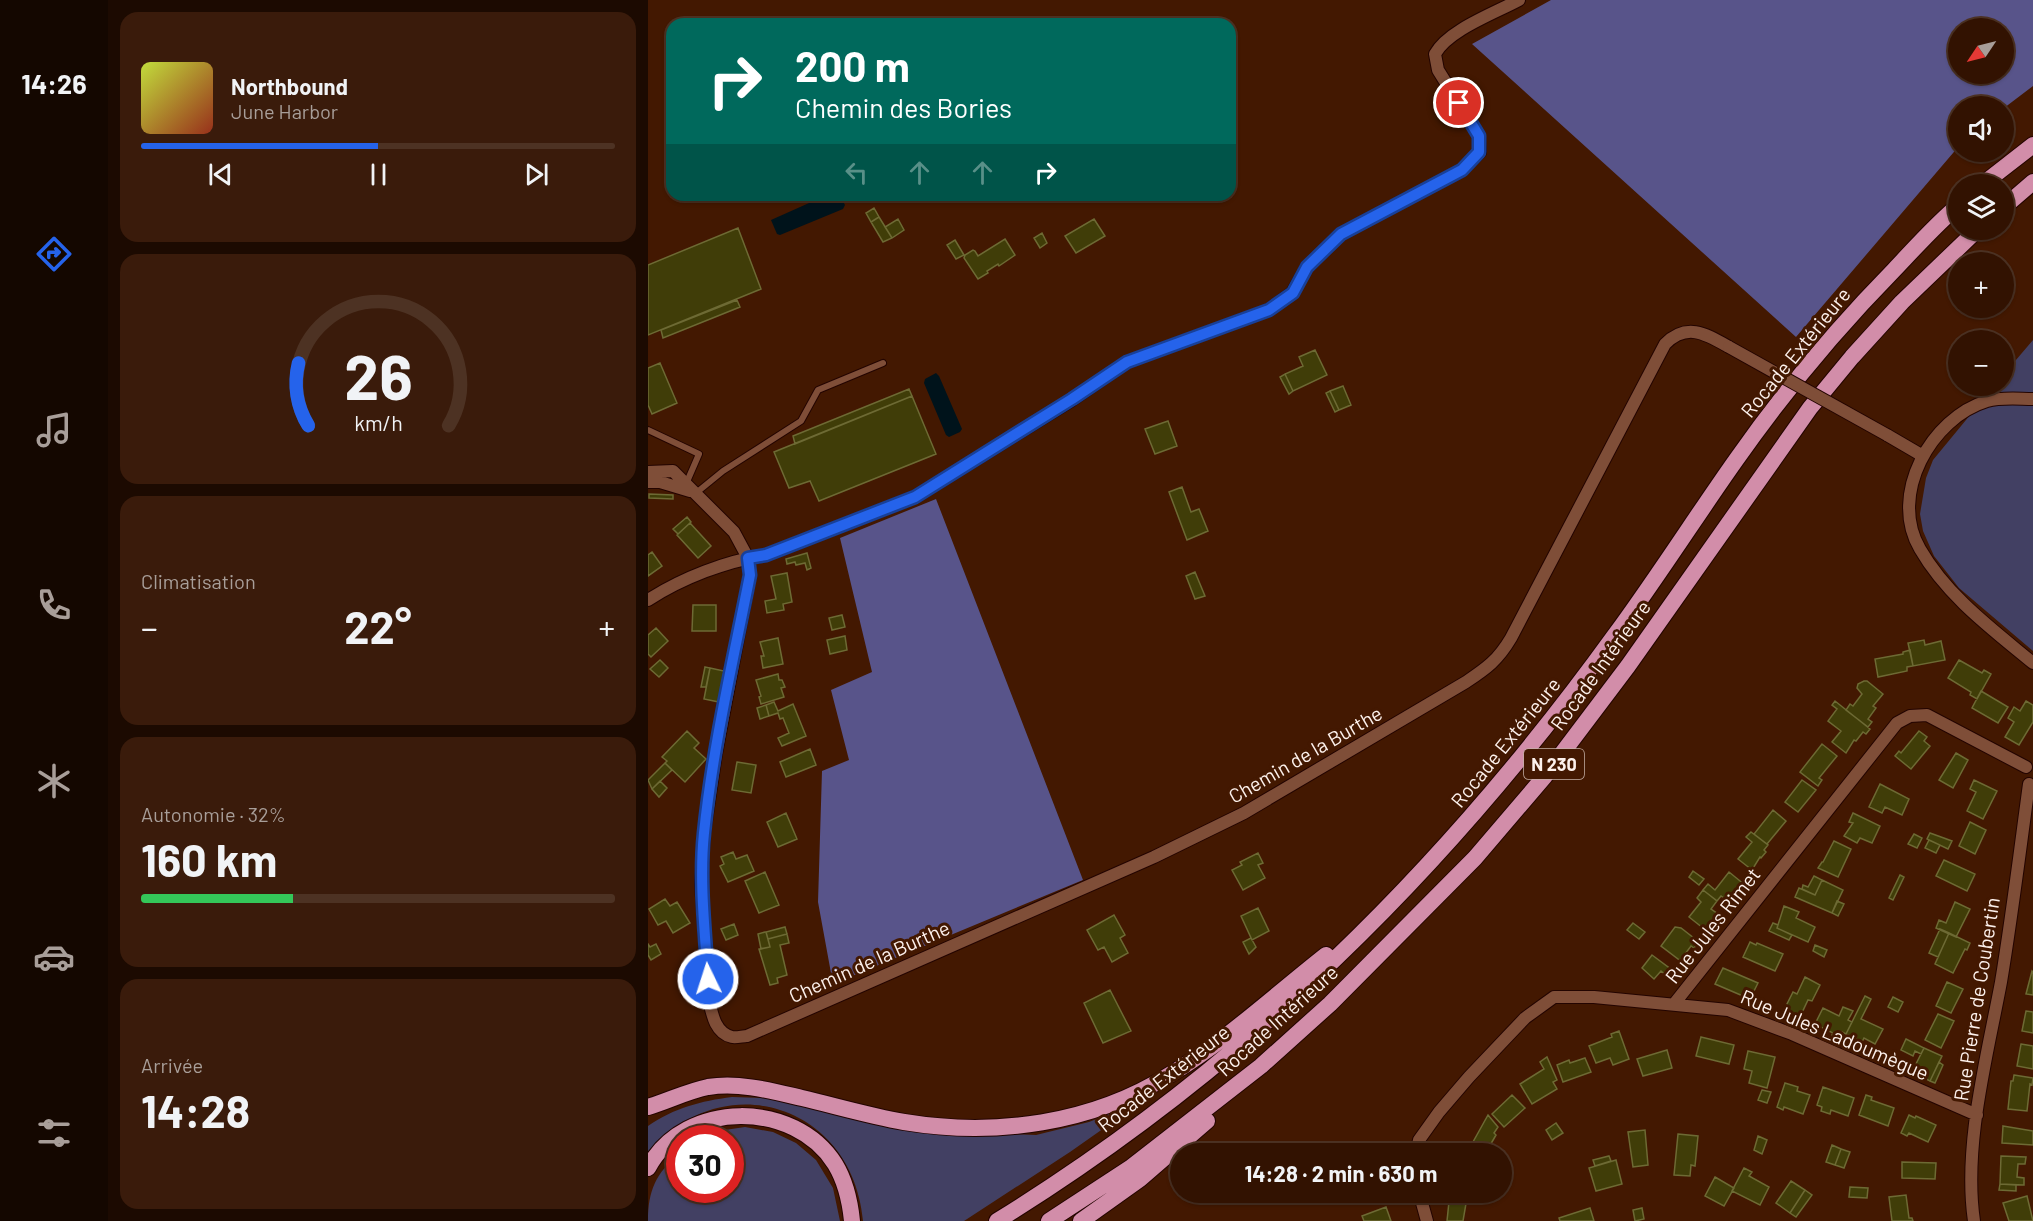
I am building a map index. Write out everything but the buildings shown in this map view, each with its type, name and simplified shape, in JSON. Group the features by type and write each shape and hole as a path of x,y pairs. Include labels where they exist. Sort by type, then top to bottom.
{"highway":[{"path":"1996,174 2033,145"},
{"path":"2014,198 2033,182"},
{"name":"Rocade Extérieure","path":"998,1221 1112,1145 1180,1094 1244,1042 1389,907 1454,838 1520,760 1615,635 1738,457 1819,351 1863,302 1948,216"},
{"name":"Rocade Intérieure","path":"1049,1221 1130,1168 1261,1066 1330,1004 1483,849 1545,776 1628,666 1810,408 1902,302 1967,240"},
{"path":"648,1107 710,1087 752,1086 903,1122 947,1128 1027,1125 1091,1111 1131,1096 1170,1075 1202,1053 1389,907"},
{"path":"1081,1221 1140,1179 1203,1126 1261,1066"},
{"path":"648,1116 669,1101"},
{"path":"648,1168 663,1148 700,1123 739,1115 759,1116 779,1121 800,1131 819,1145 834,1162 844,1179 852,1221"}],"street":[{"path":"648,600 701,573 748,558 766,555 915,497 1127,362 1269,310 1293,293 1307,267 1341,234 1462,170 1479,152 1479,136 1438,70 1435,54 1440,46 1465,28 1519,0"},
{"name":"Chemin de la Burthe","path":"748,558 750,575 716,753 704,834 702,873 709,1000 712,1017 720,1030 732,1037 747,1036 1164,852 1244,813 1476,676 1501,655 1511,638 1665,344 1674,335 1682,332 1699,333 1729,347 1923,456"},
{"path":"2033,399 1989,401 1969,409 1939,432 1923,456 1915,475 1910,496 1909,522 1919,548 1935,572 1976,616 2033,663"},
{"path":"648,472 673,471 734,532 748,558"},
{"path":"648,482 660,482 696,493"},
{"name":"Rue Jules Rimet","path":"1418,1143 1438,1113 1469,1077 1525,1018 1554,997 1594,997 1674,1004 1897,723 1910,716 1926,715 2029,765"},
{"name":"Rue Pierre de Coubertin","path":"1974,1221 1971,1200 1971,1155 2006,951 2031,784 2022,776 2029,765"},
{"name":"Rue Jules Ladoumègue","path":"1674,1004 1728,1010 1792,1034 1977,1115"},
{"path":"1422,1203 1426,1221"}],"lane":[{"path":"696,493 723,471 801,421 818,390 883,363"},
{"path":"648,430 699,454 686,484"}],"shaded area":[{"path":"1551,0 2033,0 2033,86 2014,100 2014,96 1948,96 1948,159 1796,337 1472,44"},
{"path":"2033,340 2033,651 1959,588 1934,556 1923,531 1920,514 1926,478 1933,460 1986,396 2014,396 2014,362"},
{"path":"936,499 1083,880 833,984 818,902 822,771 849,760 831,690 872,672 840,538"},
{"path":"732,1097 763,1098 799,1103 942,1132 1036,1135 1089,1122 1134,1104 1134,1107 964,1221 863,1221 854,1181 836,1149 810,1125 780,1110 746,1105 711,1110 680,1125 666,1125 666,1137 648,1154 648,1126 668,1114 709,1101"},
{"path":"744,1127 773,1132 796,1143 816,1160 833,1188 840,1221 648,1221 652,1191 666,1166 666,1203 744,1203"}],"water":[{"path":"814,201 843,201 845,205 843,209 780,235 777,234 771,220"},
{"path":"936,373 962,429 949,437 946,435 924,383 925,379"}],"route":[{"path":"708,979 702,883 704,834 716,753 750,575 748,558 766,555 915,497 1127,362 1269,310 1293,293 1307,267 1341,234 1462,170 1479,152 1479,136 1459,103"}]}
